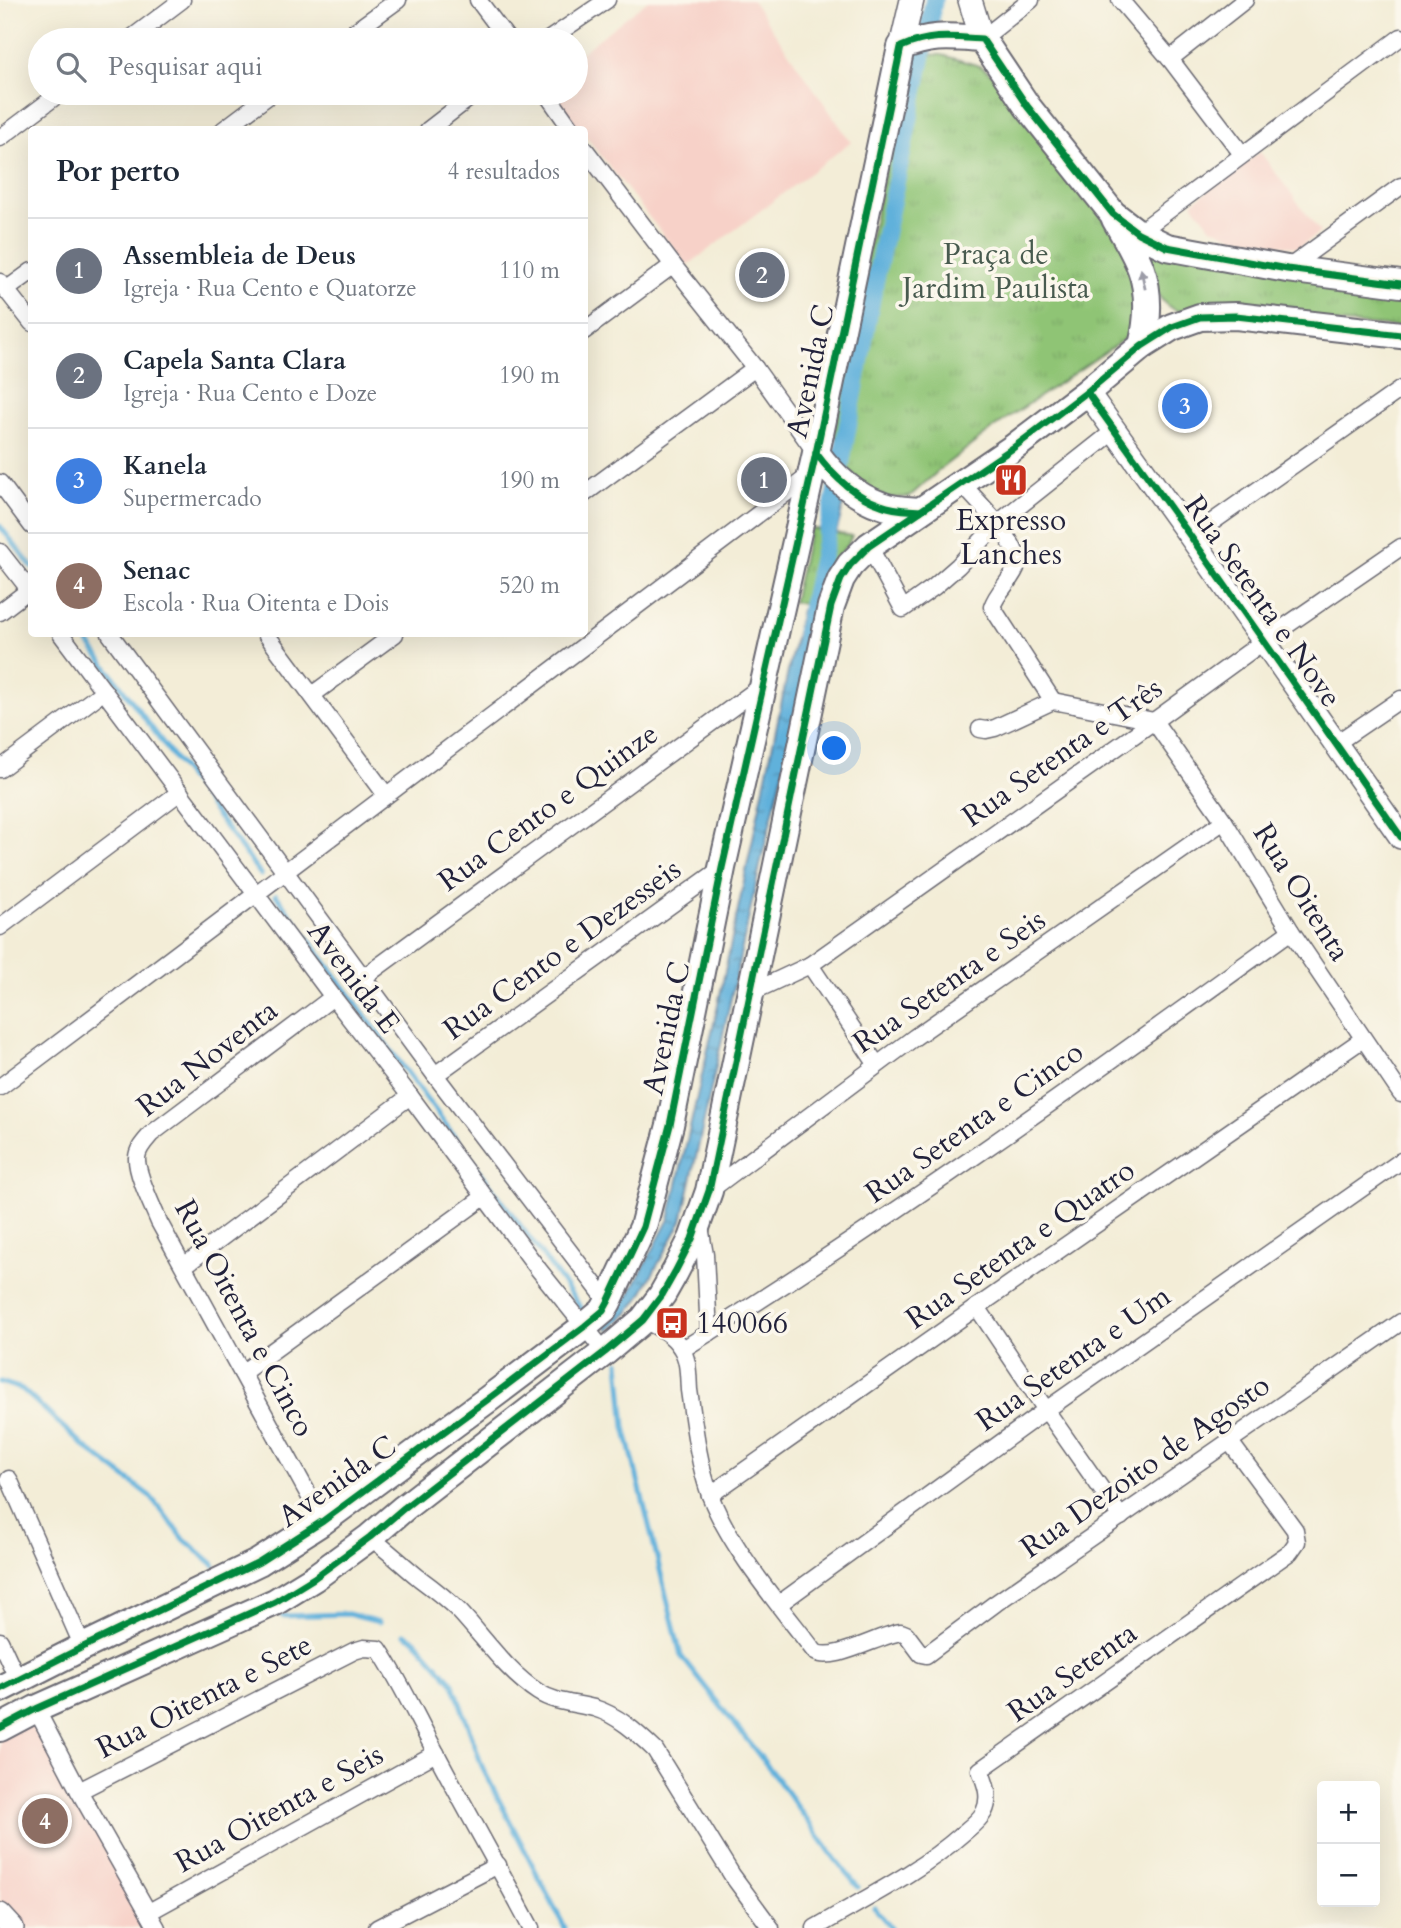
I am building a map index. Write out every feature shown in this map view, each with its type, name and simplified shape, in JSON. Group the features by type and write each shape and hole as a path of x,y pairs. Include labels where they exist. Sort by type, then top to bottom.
{"main road":[{"path":"919,41 982,39 1027,106 1112,214 1141,268 1147,310 1142,346"},
{"name":"Avenida C","path":"9,1685 259,1562 323,1521 382,1478 585,1326 603,1311 608,1302 643,1227 670,1125 722,868 765,683 820,468 919,41"},
{"path":"1112,214 1138,233 1167,247 1287,269 1401,284"},
{"name":"Avenida C","path":"0,1728 36,1709 275,1602 314,1578 370,1537 643,1320 675,1272 699,1221 709,1191 831,606 841,579 850,565 875,541 962,484 1087,392 1142,346 1172,327 1200,317 1236,316 1401,335"},
{"path":"820,468 881,506 920,511"},
{"path":"382,1478 404,1508"}],"street":[{"path":"145,28 182,0"},
{"path":"360,28 398,0"},
{"path":"478,0 499,28"},
{"path":"566,28 607,0"},
{"name":"Avenida C","path":"912,0 919,41"},
{"path":"970,0 982,39 1031,0"},
{"path":"1120,0 1170,59 1242,155"},
{"path":"1170,59 1245,0"},
{"path":"1138,233 1401,37"},
{"path":"0,138 44,105"},
{"path":"228,126 256,105"},
{"path":"433,126 461,105"},
{"path":"554,105 569,126"},
{"path":"0,1087 820,468 755,368 588,160"},
{"path":"1287,269 1401,186"},
{"path":"588,328 673,265"},
{"path":"28,273 3,286 28,318"},
{"path":"588,491 755,368"},
{"path":"1191,537 1401,389"},
{"name":"Rua Setenta e Nove","path":"1087,392 1401,837"},
{"path":"875,541 903,609 958,566 998,523 1114,431"},
{"path":"0,483 28,521"},
{"path":"962,484 998,523 1016,554 1017,564 999,590 992,607 1053,701"},
{"name":"Rua Setenta e Três","path":"750,993 810,965 1264,641 1401,547"},
{"path":"0,552 28,589"},
{"path":"0,612 28,593"},
{"name":"Avenida E","path":"63,637 332,997 604,1352"},
{"name":"Avenida E","path":"112,637 435,1075 608,1302"},
{"path":"269,637 386,795"},
{"path":"312,695 391,637"},
{"name":"Rua Cento e Quinze","path":"364,976 765,683"},
{"path":"0,769 104,691"},
{"path":"1335,744 1401,699"},
{"path":"980,729 995,728 1053,701 1154,721"},
{"name":"Rua Oitenta","path":"1154,721 1224,821 1292,931 1401,1094"},
{"path":"0,928 180,792"},
{"name":"Rua Setenta e Seis","path":"709,1191 877,1065 1224,821"},
{"name":"Rua Cento e Dezesseis","path":"435,1075 722,868"},
{"name":"Rua Setenta e Cinco","path":"683,1349 912,1201 1292,931"},
{"path":"810,965 877,1065"},
{"name":"Rua Noventa","path":"140,1176 137,1158 141,1146 150,1134 332,997"},
{"name":"Rua Setenta e Quatro","path":"710,1496 1363,1039"},
{"path":"184,1266 410,1096"},
{"name":"Rua Setenta e Um","path":"779,1604 1046,1410 1401,1161"},
{"name":"Rua Oitenta e Cinco","path":"140,1176 159,1222 323,1521"},
{"path":"242,1373 484,1197"},
{"path":"699,1221 705,1255 709,1333"},
{"path":"977,1307 1121,1517"},
{"path":"643,1320 662,1328 683,1349 701,1459 710,1496 732,1539 779,1604"},
{"name":"Rua Dezoito de Agosto","path":"779,1604 815,1652 821,1655 834,1654 901,1632 906,1634 921,1654 926,1655 996,1603 1401,1322"},
{"name":"Rua Setenta","path":"815,1928 922,1865 973,1825 984,1812 988,1800 987,1787 980,1770 1290,1552 1297,1542 1295,1531 1230,1442"},
{"path":"9,1479 83,1647"},
{"path":"370,1537 434,1587 517,1676 540,1693 563,1702 595,1708 618,1719 639,1734 655,1750 732,1875 771,1928"},
{"path":"0,1641 9,1685"},
{"name":"Rua Oitenta e Sete","path":"79,1791 364,1648 379,1649 436,1753"},
{"path":"36,1709 157,1928"},
{"path":"436,1753 531,1928"},
{"name":"Rua Oitenta e Seis","path":"149,1912 436,1753"},
{"path":"377,1928 498,1865"},
{"path":"0,1915 12,1928"}],"shaded area":[{"path":"648,0 752,0 851,142 687,266 588,139 588,126 578,126 561,105 588,105 588,48"},
{"path":"1260,152 1320,232 1299,248 1233,237 1211,227 1192,203"},
{"path":"39,1722 147,1928 22,1928 0,1905 0,1736"}],"green space":[{"name":"Praça de Jardim Paulista","path":"910,53 942,55 980,66 1009,87 1144,242 1401,290 1401,327 1185,313 1168,306 1156,291 1140,323 1126,338 999,424 909,497 887,498 864,486 845,465 834,432 864,268"},
{"path":"810,528 852,536 838,555 818,607 793,602"}],"water":[{"path":"831,488 847,492 836,533 820,530"},
{"path":"801,610 821,615 762,857 682,1221 637,1302 608,1331 603,1323 629,1295 669,1219 716,1014"}],"waterway":[{"path":"805,634 934,0"},
{"path":"0,526 28,562"},
{"path":"84,637 261,875"},
{"path":"276,895 585,1313"},
{"path":"619,1362 625,1427 681,1656 858,1887"},
{"path":"0,1382 22,1389 85,1447 150,1496 184,1539 214,1565"},
{"path":"282,1616 348,1614 379,1622"},
{"path":"404,1634 415,1640 453,1683 483,1769 565,1928"},
{"path":"875,1908 891,1928"}],"cycle path":[{"path":"0,1689 259,1562 323,1521 487,1400 585,1326 603,1311 608,1302 643,1227 670,1125 722,868 816,453 901,47 932,38 982,39 1027,106 1113,214 1138,233 1167,247 1287,269 1401,284"},
{"path":"0,1728 36,1709 275,1602 314,1578 605,1352 643,1320 662,1295 692,1239 709,1191 831,606 841,579 850,565 869,546 1013,448 1142,346 1172,327 1200,317 1236,316 1401,335"},
{"path":"1087,392 1401,837"},
{"path":"816,453 836,477 862,496 890,508 920,511"}],"place":[{"name":"Capela Santa Clara","path":"762,275"},
{"name":"Kanela","path":"1185,406"},
{"name":"Assembleia de Deus","path":"764,480"},
{"name":"Expresso Lanches","path":"1011,480"},
{"name":"140066","path":"672,1323"},
{"name":"Senac","path":"45,1821"}]}
